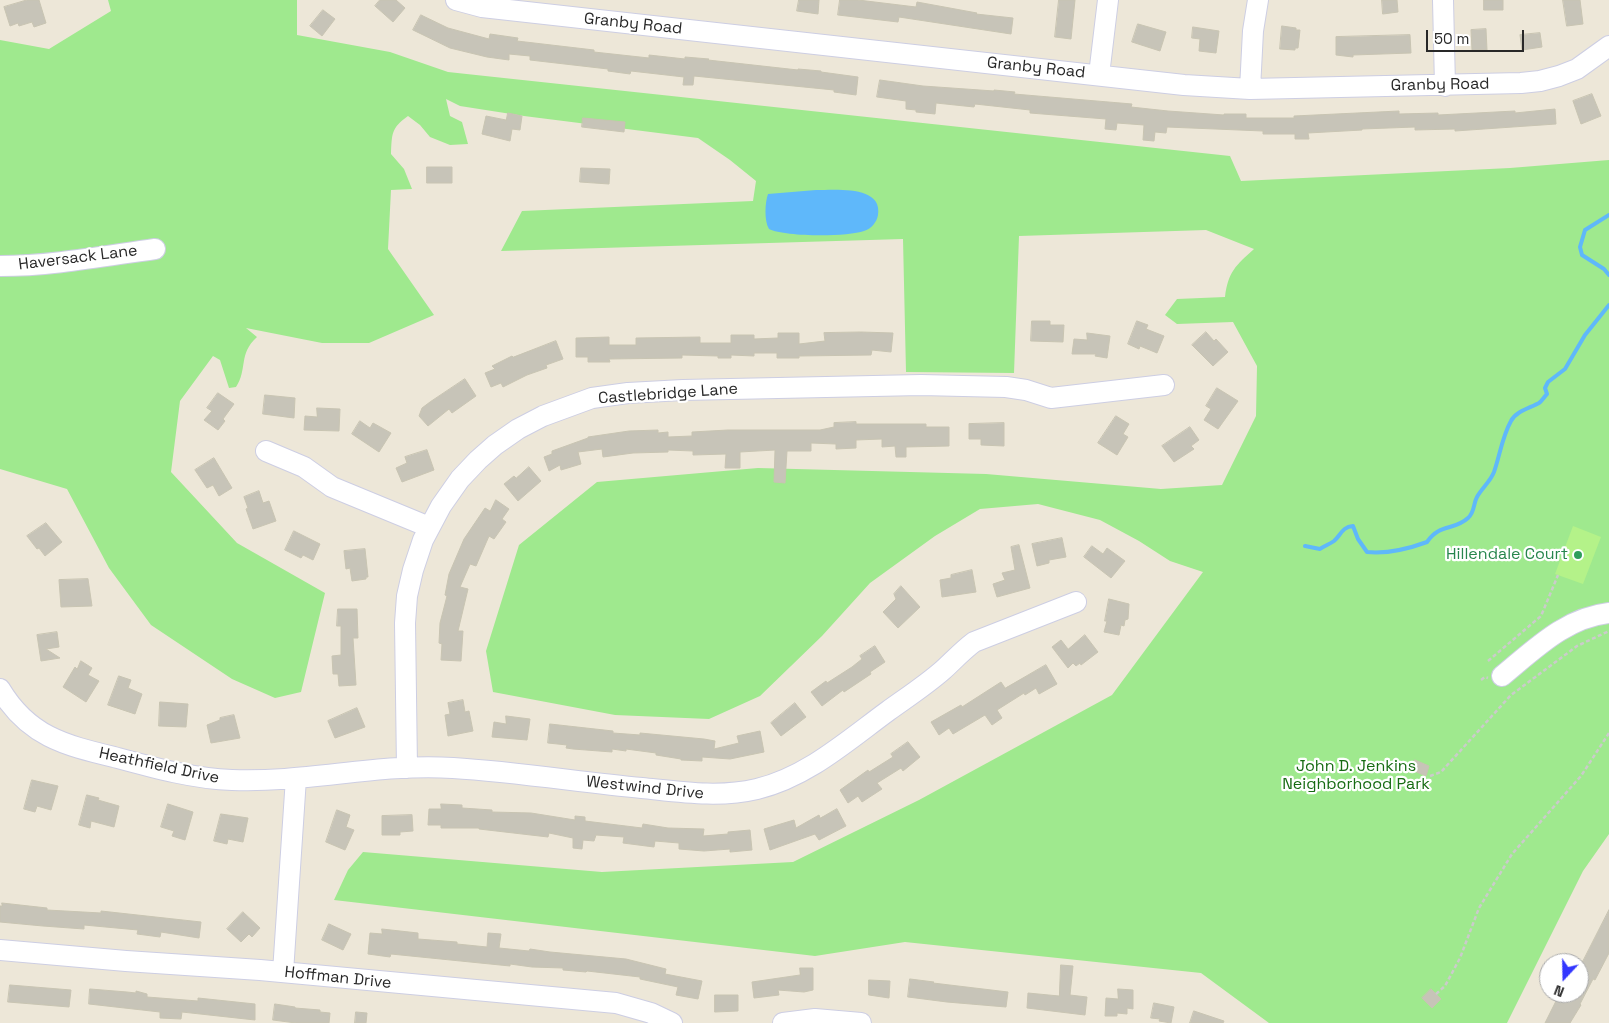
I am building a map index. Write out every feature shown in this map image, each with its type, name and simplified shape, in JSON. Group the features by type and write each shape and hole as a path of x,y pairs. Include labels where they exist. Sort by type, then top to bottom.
{"street":[{"name":"Granby Road","path":"456,0 482,7 1184,85 1250,89 1445,86 1540,81 1577,69 1609,46"},
{"path":"1099,75 1108,0"},
{"path":"1250,89 1253,31 1258,0"},
{"path":"1443,0 1445,86"},
{"name":"Haversack Lane","path":"0,266 62,262 155,249"},
{"name":"Castlebridge Lane","path":"407,768 405,623 407,596 413,570 429,527 441,506 460,480 478,460 518,429 543,416 592,398 628,393 683,390 921,384 1006,387 1026,390 1051,398 1164,385"},
{"path":"266,451 304,467 332,486 429,527"},
{"name":"Westwind Drive","path":"296,778 407,768 450,768 512,772 710,795 751,790 783,780 806,770 826,757 942,672 974,642 1076,602"},
{"path":"1502,676 1566,626 1593,615 1609,613"},
{"name":"Heathfield Drive","path":"0,689 14,708 28,722 44,734 74,748 163,770 212,778 231,780 296,778"},
{"path":"283,972 296,778"},
{"name":"Hoffman Drive","path":"0,950 283,972 616,1003 651,1013 672,1023"},
{"path":"784,1023 815,1019 861,1023"}],"path":[{"path":"1488,661 1541,616 1558,575"},
{"path":"1430,776 1441,772 1511,695 1577,646 1609,631"},
{"path":"1436,994 1452,975 1479,908 1512,854 1581,776 1609,733"}],"green space":[{"name":"John D. Jenkins Neighborhood Park","path":"108,0 297,0 297,35 390,52 448,72 1230,156 1241,181 1510,168 1609,160 1609,834 1583,871 1542,953 1539,953 1539,959 1507,1023 1269,1023 1201,973 905,942 815,956 334,900 348,870 363,852 602,872 793,862 919,800 1112,695 1203,572 1170,561 1139,541 1100,520 1038,504 980,509 935,536 870,583 822,636 760,696 709,719 615,715 493,692 486,651 519,545 597,482 758,468 986,474 1161,489 1222,485 1256,416 1257,366 1233,322 1177,324 1165,315 1177,299 1225,297 1228,281 1234,270 1254,249 1206,230 1019,236 1014,373 906,372 903,239 501,251 522,211 753,201 756,181 698,138 524,116 460,106 446,99 450,116 462,122 468,144 450,145 430,137 420,125 408,116 395,128 391,154 404,169 412,189 391,190 388,249 434,315 369,343 322,343 246,328 257,337 247,349 242,374 236,387 229,388 220,360 213,356 180,401 171,472 237,543 325,593 301,692 275,698 232,679 151,625 109,568 67,489 0,469 0,40 49,49 111,11"},
{"name":"Hillendale Court","path":"1573,526 1601,537 1583,584 1555,574"}],"water":[{"path":"816,190 845,190 866,194 873,198 878,205 876,220 867,230 856,233 802,235 777,232 769,229 766,221 768,194"}],"building":[{"path":"27,0 39,0 46,23 34,27 32,22 19,26 18,23 10,26 4,7"},
{"path":"380,0 396,0 405,8 393,22 375,6"},
{"path":"799,0 819,0 818,14 797,11"},
{"path":"840,0 858,0 916,7 917,2 976,14 1013,18 1011,34 899,17 898,22 838,15"},
{"path":"1059,0 1075,0 1071,39 1055,37"},
{"path":"1382,0 1397,0 1398,12 1383,14"},
{"path":"1484,0 1503,0 1503,10 1484,10"},
{"path":"1563,0 1580,0 1583,24 1567,26"},
{"path":"323,10 335,19 322,36 310,26"},
{"path":"421,15 448,28 489,39 490,34 518,38 517,41 594,50 594,52 649,58 649,55 685,59 685,57 709,59 821,71 858,77 856,95 834,92 834,90 694,76 693,85 683,85 684,77 631,71 630,74 608,71 608,69 530,60 530,56 509,54 509,60 487,57 450,48 413,30"},
{"path":"1138,24 1166,32 1160,51 1132,42"},
{"path":"1282,26 1300,30 1298,48 1295,48 1295,50 1280,49"},
{"path":"1193,27 1219,31 1216,53 1199,51 1200,39 1192,38"},
{"path":"1486,29 1487,50 1472,50 1471,30"},
{"path":"1540,33 1542,47 1522,50 1520,35"},
{"path":"1410,35 1411,53 1353,55 1353,57 1336,55 1336,37"},
{"path":"880,80 923,86 994,90 1015,92 1014,94 1132,104 1131,107 1168,111 1224,115 1246,114 1246,118 1294,118 1294,116 1399,111 1399,114 1438,113 1438,115 1515,111 1515,113 1555,109 1556,124 1455,131 1455,129 1415,130 1415,127 1362,129 1308,133 1309,139 1295,139 1295,134 1263,134 1263,131 1167,127 1166,133 1155,132 1154,141 1143,140 1144,125 1117,123 1116,130 1105,129 1106,119 1030,113 1030,110 975,104 974,107 936,103 935,114 916,112 916,110 906,109 906,101 877,97"},
{"path":"1592,94 1601,116 1581,124 1573,101"},
{"path":"508,113 522,116 520,130 512,129 510,141 482,134 486,116 506,120"},
{"path":"583,118 625,122 624,132 582,127"},
{"path":"427,167 452,167 452,183 427,183"},
{"path":"581,168 610,169 609,184 580,182"},
{"path":"1032,321 1050,321 1050,325 1064,325 1063,342 1031,341"},
{"path":"1137,321 1148,325 1146,329 1164,336 1157,353 1140,346 1139,349 1128,344"},
{"path":"1206,332 1214,341 1216,339 1228,352 1213,366 1192,345"},
{"path":"778,333 799,333 799,344 825,341 824,333 893,333 891,352 872,350 871,355 799,356 799,358 777,358 777,353 754,353 754,356 731,355 731,358 682,355 682,358 609,359 610,362 588,362 588,357 576,357 576,338 609,337 609,345 636,345 636,338 700,337 700,343 731,343 731,335 754,335 754,339 778,338"},
{"path":"1087,333 1110,336 1107,358 1095,356 1096,354 1072,354 1074,339 1087,340"},
{"path":"556,341 563,359 546,365 547,368 527,375 503,387 501,383 491,387 485,373 495,369 492,366 512,356"},
{"path":"465,379 476,396 452,413 449,409 428,426 419,416 422,408"},
{"path":"1217,388 1238,401 1218,429 1204,420 1211,409 1206,406"},
{"path":"218,393 234,404 223,419 225,421 218,430 204,420 212,411 207,408"},
{"path":"265,395 295,398 294,418 263,414"},
{"path":"317,408 340,409 339,431 304,430 305,416 317,417"},
{"path":"1116,416 1129,424 1123,434 1128,437 1117,455 1098,443"},
{"path":"360,421 370,428 373,423 391,433 379,452 352,434"},
{"path":"856,422 856,424 926,424 926,427 949,427 949,446 906,447 906,457 896,457 895,446 882,447 882,439 856,440 856,448 836,449 836,444 811,443 811,451 787,451 785,483 774,482 775,450 740,452 740,468 725,468 726,454 693,455 693,451 668,450 668,452 633,453 603,457 602,449 578,452 581,464 561,470 560,465 549,471 544,457 552,454 552,451 588,437 629,431 658,430 658,433 668,432 668,437 692,436 692,432 728,430 820,430 834,427 834,423"},
{"path":"1004,423 1004,446 981,445 981,439 969,439 969,424"},
{"path":"1190,427 1199,440 1191,446 1194,449 1174,462 1162,446"},
{"path":"427,450 434,470 402,482 396,468 407,463 405,457"},
{"path":"214,458 232,488 219,496 213,485 207,488 195,470"},
{"path":"529,467 541,481 518,501 504,484 514,476 516,478"},
{"path":"259,491 263,503 269,501 276,521 253,529 244,497"},
{"path":"496,500 509,509 502,519 506,522 494,539 489,536 476,566 470,564 460,587 468,589 458,631 463,631 461,661 441,660 442,644 439,643 440,623 447,596 445,595 449,574 464,539 485,508 490,511"},
{"path":"46,523 62,542 45,556 27,536"},
{"path":"294,531 320,544 313,560 303,555 301,558 285,550"},
{"path":"1062,538 1066,557 1049,560 1049,563 1037,566 1032,544"},
{"path":"1019,545 1030,588 997,597 993,584 1005,580 1002,573 1015,570 1011,547"},
{"path":"1092,546 1103,554 1107,548 1125,561 1111,578 1084,557"},
{"path":"365,549 368,577 352,581 350,568 346,569 344,551"},
{"path":"972,570 976,592 942,597 940,580"},
{"path":"88,579 92,606 61,607 59,580"},
{"path":"901,586 920,607 898,628 883,612 896,599 894,594"},
{"path":"1109,599 1129,604 1128,619 1125,620 1124,626 1121,625 1119,635 1104,632"},
{"path":"338,609 357,609 358,638 353,638 356,685 339,686 338,674 333,674 332,656 341,655 341,626 337,626"},
{"path":"57,632 59,647 46,649 60,658 41,661 37,635"},
{"path":"1085,635 1098,652 1081,665 1080,663 1076,666 1073,663 1068,668 1052,647 1061,640 1068,649"},
{"path":"875,646 885,662 870,672 871,674 844,692 843,690 822,706 811,692 826,681 827,683 852,667 862,659 860,656"},
{"path":"81,661 92,668 88,675 99,681 86,702 63,687 75,667 77,669"},
{"path":"1046,665 1057,684 1039,694 1036,688 1025,695 1024,693 997,710 1002,718 992,725 985,715 953,734 949,728 939,735 931,722 961,705 962,707 1001,682 1005,688"},
{"path":"119,676 131,680 128,688 142,694 135,714 108,705"},
{"path":"463,700 465,712 469,711 473,731 448,736 445,715 450,714 448,703"},
{"path":"160,702 188,704 186,727 159,726"},
{"path":"795,703 806,717 781,736 771,723"},
{"path":"357,708 365,727 335,738 328,721"},
{"path":"234,715 240,738 211,743 207,725 220,720 220,718"},
{"path":"506,716 530,719 527,740 492,737 494,722 506,724"},
{"path":"550,724 613,731 613,733 640,735 640,733 704,739 715,741 714,749 739,743 737,736 760,731 764,752 730,759 702,757 702,761 681,760 656,755 656,753 626,749 626,751 612,749 612,752 573,749 566,748 567,745 548,743"},
{"path":"908,742 920,757 903,771 901,768 877,783 882,789 862,802 858,796 848,803 840,790 868,770 869,772 893,757 891,754"},
{"path":"1415,760 1429,766 1426,776 1412,770"},
{"path":"32,780 58,786 51,810 37,806 35,812 24,809"},
{"path":"87,795 119,806 114,827 91,821 90,828 79,825"},
{"path":"168,804 193,812 185,840 172,836 174,831 161,827"},
{"path":"441,804 462,805 462,808 492,810 492,812 531,813 575,820 575,816 585,817 585,821 642,828 643,824 668,828 704,829 703,836 750,830 752,850 730,852 730,849 704,851 679,849 679,843 655,841 654,847 623,843 624,837 596,835 594,841 583,840 582,849 573,848 573,838 549,833 548,837 479,828 441,828 441,825 428,825 429,809 441,809"},
{"path":"837,809 846,826 819,840 815,834 770,850 764,829 794,820 796,828 819,815 820,818"},
{"path":"337,810 350,815 346,827 354,830 345,850 326,842"},
{"path":"221,814 248,818 243,842 228,839 227,844 214,841"},
{"path":"412,815 413,831 400,832 400,835 382,835 382,816"},
{"path":"2,903 47,908 47,910 101,913 101,911 201,922 199,938 161,932 160,937 137,934 138,930 84,925 84,929 0,922 0,906 2,906"},
{"path":"1609,910 1609,953 1595,980 1593,979 1589,987 1589,953 1587,953"},
{"path":"243,912 260,928 252,937 249,934 241,942 227,929"},
{"path":"329,924 351,934 343,950 322,940"},
{"path":"382,929 418,933 418,939 457,942 457,944 487,947 488,933 501,934 499,948 529,951 530,949 626,959 666,969 665,974 702,981 698,999 676,995 678,987 640,979 640,977 563,970 563,968 510,964 510,966 391,954 390,957 368,954 370,933 382,934"},
{"path":"1061,965 1073,966 1070,995 1087,997 1085,1015 1027,1008 1028,993 1059,996"},
{"path":"800,968 813,968 813,990 804,992 778,990 779,995 754,998 752,982 800,975"},
{"path":"910,979 1008,992 1006,1007 908,997"},
{"path":"869,980 890,981 889,998 869,995"},
{"path":"10,985 71,990 69,1007 8,1002"},
{"path":"90,989 136,993 136,991 147,994 147,997 198,1001 198,998 255,1004 255,1020 182,1012 181,1019 160,1018 160,1012 89,1004"},
{"path":"1118,989 1133,990 1133,1009 1127,1008 1127,1014 1117,1013 1117,1016 1105,1016 1106,998 1118,999"},
{"path":"1431,989 1441,999 1432,1008 1422,998"},
{"path":"715,995 738,995 738,1011 715,1012"},
{"path":"1154,1003 1174,1007 1171,1023 1151,1018"},
{"path":"1555,1003 1581,1003 1570,1023 1545,1023"},
{"path":"275,1004 330,1013 329,1023 296,1023 273,1020"},
{"path":"1194,1011 1224,1021 1223,1023 1190,1023"},
{"path":"356,1012 367,1013 366,1023 355,1023"}],"waterway":[{"path":"1609,215 1585,230 1580,247 1582,255 1604,269 1609,275"},
{"path":"1305,546 1320,549 1334,541 1346,528 1353,526 1358,539 1367,552 1398,550 1427,542 1442,529 1463,522 1472,513 1477,497 1494,472 1505,433 1513,418 1542,400 1547,394 1545,388 1548,382 1565,369 1585,335 1609,305"}],"place":[{"name":"Hillendale Court","path":"1578,555"}]}
